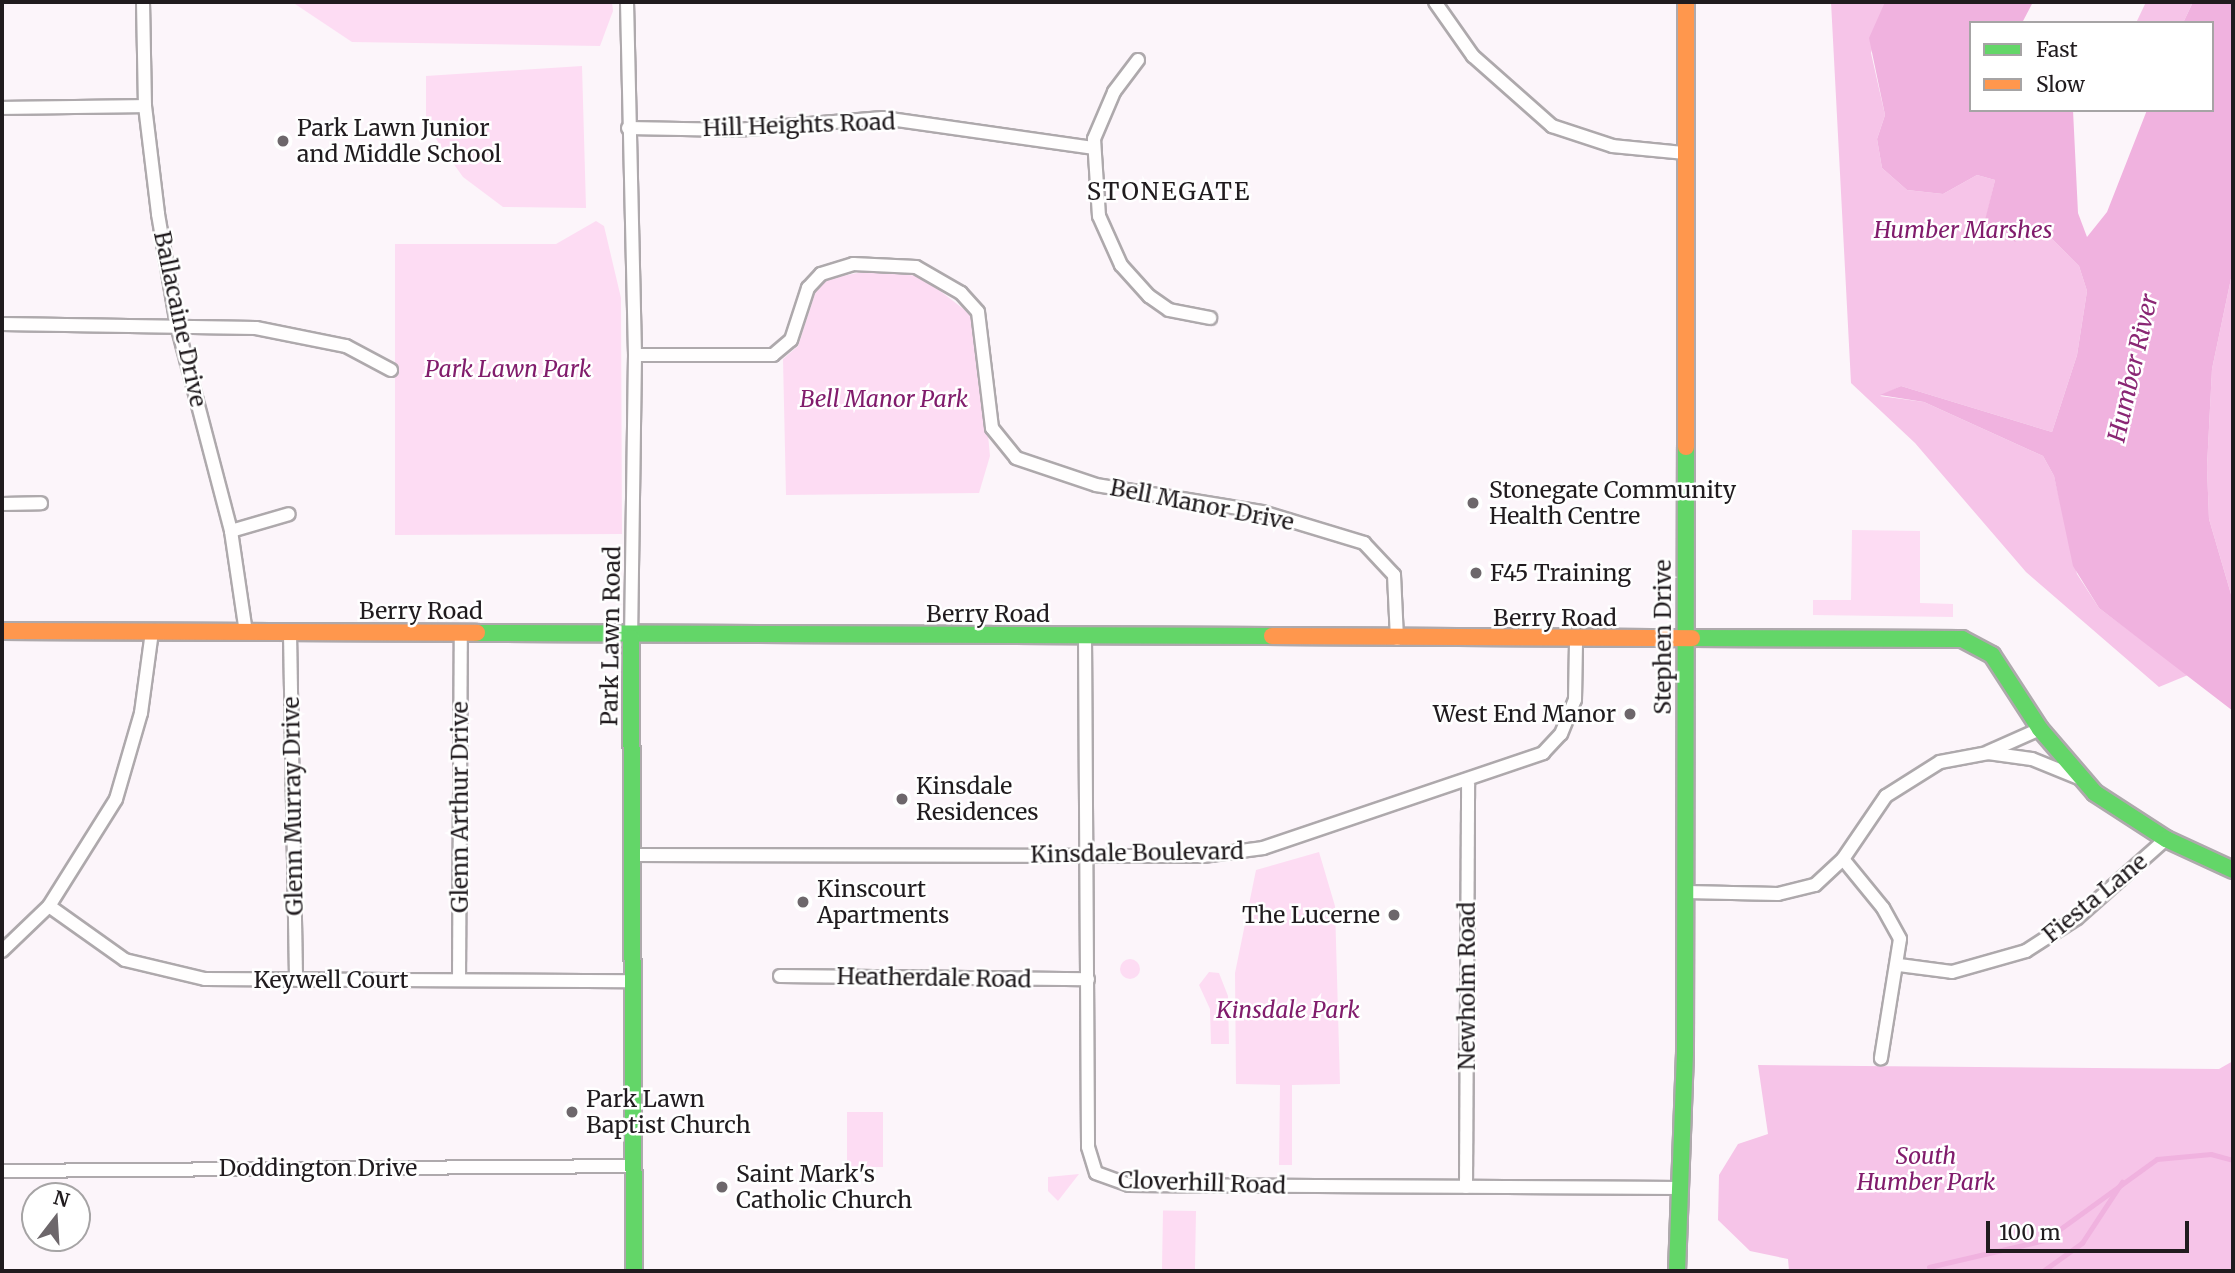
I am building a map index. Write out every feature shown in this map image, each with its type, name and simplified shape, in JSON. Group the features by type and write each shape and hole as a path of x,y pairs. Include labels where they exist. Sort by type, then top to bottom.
{"street":[{"name":"Ballacaine Drive","path":"143,2 145,106 177,325 231,531 246,632"},
{"name":"Park Lawn Road","path":"627,2 635,355 631,638 634,1271"},
{"path":"1435,2 1473,57 1552,125 1613,146 1685,153"},
{"name":"Stephen Drive","path":"1677,1271 1685,892 1686,2"},
{"path":"1138,60 1100,120 1093,148 1099,216 1121,265 1169,310 1210,318"},
{"path":"2,108 145,106"},
{"name":"Hill Heights Road","path":"628,128 736,130 883,118 1093,148"},
{"name":"Bell Manor Drive","path":"635,355 748,357 786,347 808,288 830,269 880,262 916,267 961,293 978,312 992,429 1016,458 1096,485 1262,512 1364,543 1394,575 1397,639"},
{"path":"2,324 177,325 296,335 358,351 391,370"},
{"path":"2,504 41,503"},
{"path":"231,531 289,514"},
{"name":"Berry Road","path":"2,631 461,634 631,638 1085,637 1973,642 2001,668 2040,729"},
{"path":"2,951 49,906 116,799 141,713 152,632"},
{"name":"Glenn Murray Drive","path":"290,633 296,980"},
{"name":"Glenn Arthur Drive","path":"458,980 461,634"},
{"name":"Cloverhill Road","path":"1085,637 1088,1147 1093,1167 1109,1182 1679,1188"},
{"name":"Kinsdale Boulevard","path":"633,855 1087,856 1240,853 1468,784 1543,753 1561,734 1575,699 1576,640"},
{"path":"1685,892 1792,893 1815,885 1843,859 1870,813 1905,780 1940,762 1988,753 2040,729 2081,778 2166,839 2233,870"},
{"path":"1988,753 2032,760 2081,778"},
{"name":"Newholm Road","path":"1466,1187 1468,784"},
{"name":"Fiesta Lane","path":"1899,965 1952,972 2026,951 2077,918 2166,839"},
{"path":"1843,859 1898,929 1899,965 1881,1058"},
{"name":"Keywell Court","path":"49,906 101,946 153,970 205,979 633,981"},
{"name":"Heatherdale Road","path":"780,976 1088,979"},
{"name":"Doddington Drive","path":"2,1171 634,1166"}],"green space":[{"path":"292,2 612,2 613,11 600,46 352,42"},
{"name":"Humber Marshes","path":"1831,2 1885,2 1871,53 1885,115 1877,139 1882,168 1907,190 1943,194 1977,175 1995,180 1984,227 2015,242 2047,234 2079,266 2087,291 2077,355 2052,432 1901,386 1880,396 1924,402 2043,456 2054,476 2077,574 2099,608 2188,675 2159,687 2026,572 1915,443 1851,383"},
{"path":"2146,2 2193,2 2184,21 2137,21"},
{"path":"582,66 586,208 503,207 463,177 426,125 426,76"},
{"name":"Park Lawn Park","path":"596,221 604,226 621,298 622,534 395,535 395,244 556,244"},
{"name":"Bell Manor Park","path":"876,269 922,277 970,314 979,340 990,456 979,493 786,495 783,359 798,346 819,281"},
{"path":"2233,269 2233,601 2209,519 2207,467 2212,369"},
{"path":"1852,530 1920,531 1920,603 1953,604 1953,617 1813,615 1813,600 1851,600"},
{"name":"Kinsdale Park","path":"1319,852 1335,906 1340,1084 1292,1085 1292,1165 1279,1165 1280,1085 1236,1084 1235,973 1256,870"},
{"path":"1126,959 1134,959 1140,969 1134,979 1126,979 1120,973 1120,965"},
{"path":"1209,972 1219,973 1228,996 1229,1044 1211,1044 1210,1009 1199,985"},
{"name":"South Humber Park","path":"2233,1061 2233,1271 1789,1271 1788,1259 1750,1251 1718,1220 1719,1175 1738,1144 1768,1134 1758,1065 2219,1069"},
{"path":"847,1112 883,1112 883,1167 847,1167"},
{"path":"1079,1174 1058,1201 1048,1191 1048,1177"},
{"path":"1163,1210 1196,1211 1195,1271 1162,1270"}],"water":[{"name":"Humber River","path":"1885,2 2033,2 2023,21 1969,21 1969,112 2073,112 2078,213 2087,237 2107,212 2146,112 2214,112 2214,21 2184,21 2193,2 2233,2 2233,269 2212,369 2207,467 2209,519 2233,601 2233,711 2099,608 2073,566 2054,476 2043,456 1924,402 1880,395 1901,386 2052,432 2077,355 2087,291 2079,266 2047,234 2015,242 1983,228 1995,180 1977,175 1943,194 1907,190 1882,168 1877,139 1885,115 1869,38"}],"waterway":[{"path":"1929,1267 2045,1240 2157,1159 2211,1154 2233,1160"},
{"path":"2043,1271 2082,1243 2122,1182"}],"traffic: fast":[{"path":"1677,1271 1685,1054 1686,447"},
{"path":"477,633 1272,636"},
{"path":"631,638 634,1271"},
{"path":"1692,638 1962,639 1992,655 2040,729 2095,793 2166,839 2233,870"}],"traffic: slow":[{"path":"1686,2 1686,447"},
{"path":"2,631 477,633"},
{"path":"1272,636 1692,638"}],"place":[{"name":"Park Lawn Junior and Middle School","path":"283,141"},
{"name":"Stonegate Community Health Centre","path":"1473,503"},
{"name":"F45 Training","path":"1476,573"},
{"name":"West End Manor","path":"1630,714"},
{"name":"Kinsdale Residences","path":"902,799"},
{"name":"Kinscourt Apartments","path":"803,902"},
{"name":"The Lucerne","path":"1394,915"},
{"name":"Park Lawn Baptist Church","path":"572,1112"},
{"name":"Saint Mark's Catholic Church","path":"722,1187"}],"district":[{"name":"STONEGATE","path":"1169,192"}]}
